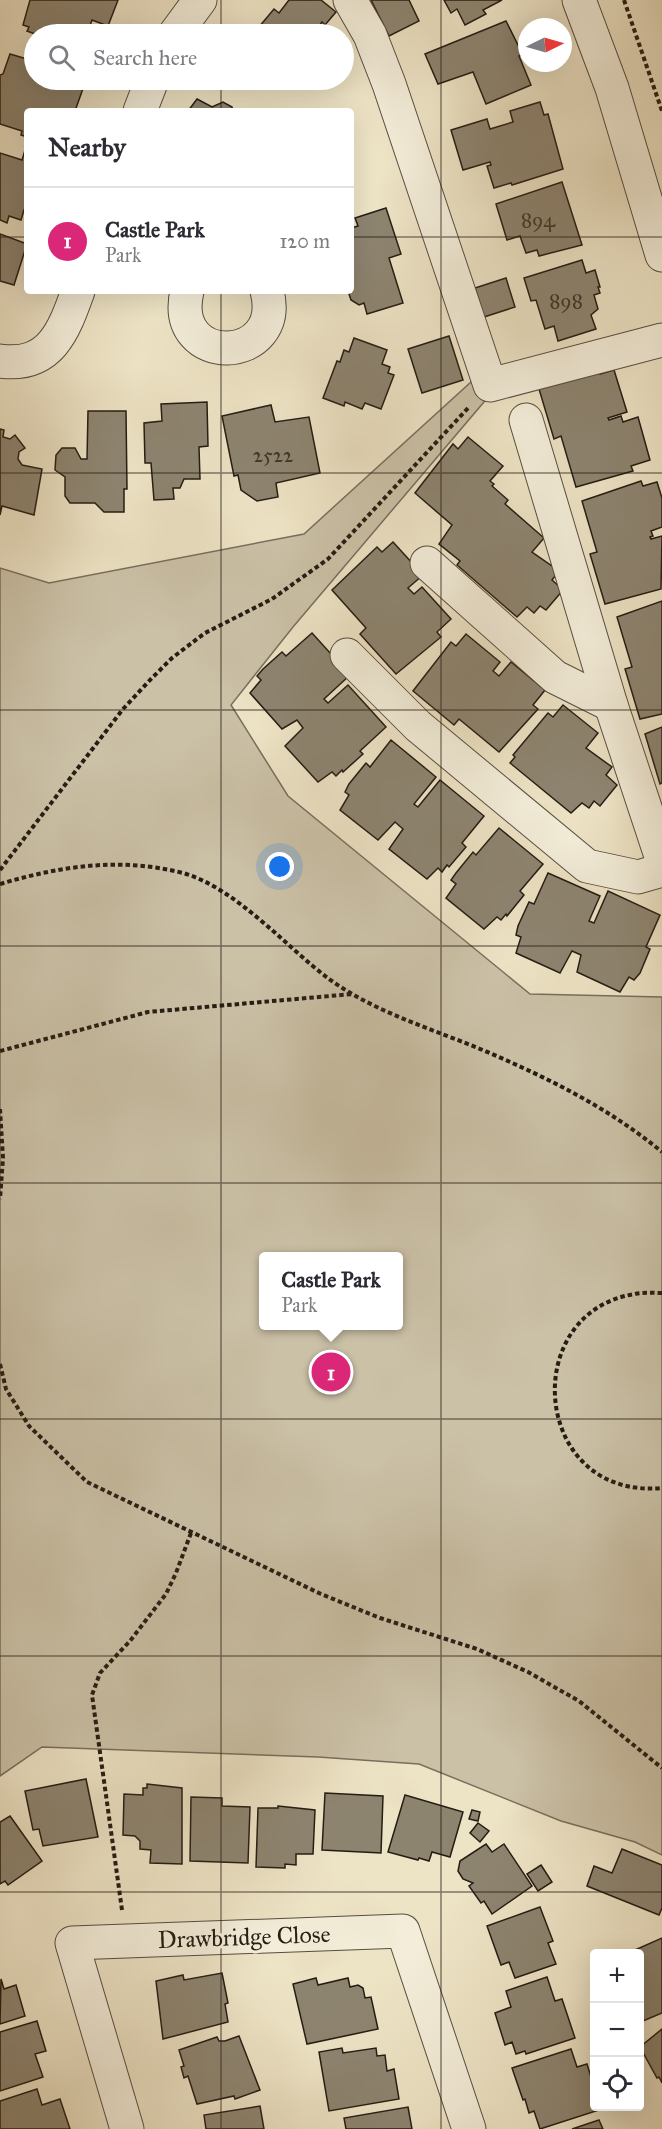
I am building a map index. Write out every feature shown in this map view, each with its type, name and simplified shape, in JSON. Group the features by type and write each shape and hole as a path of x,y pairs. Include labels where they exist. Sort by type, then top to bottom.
{"street":[{"path":"182,24 200,0"},
{"path":"350,0 370,35 389,84 490,385 662,340"},
{"path":"579,0 612,88 662,255"},
{"path":"141,108 148,90"},
{"path":"0,361 22,360 46,351 65,327 77,294"},
{"path":"187,294 186,318 191,330 207,344 227,349 241,347 263,330 270,303 268,294"},
{"path":"526,420 611,705 662,859"},
{"path":"427,563 555,677 611,705"},
{"path":"347,655 418,726 587,866 638,877 662,870"},
{"name":"Drawbridge Close","path":"127,2129 72,1943 403,1931 469,2129"}],"path":[{"path":"624,0 662,111"},
{"path":"0,870 123,709 150,680 205,633 272,599 328,559 490,385"},
{"path":"0,884 62,868 100,864 138,864 185,874 216,888 331,980 354,994 399,1017 485,1051 562,1087 606,1111 662,1152"},
{"path":"0,1051 148,1012 354,994"},
{"path":"0,1109 3,1135 0,1199"},
{"path":"662,1293 634,1294 615,1300 582,1321 565,1344 554,1375 554,1408 565,1438 585,1464 612,1482 644,1490 662,1488"},
{"path":"0,1364 6,1389 29,1426 87,1482 321,1594 380,1618 477,1649 528,1672 579,1701 662,1768"},
{"path":"128,1941 92,1695 100,1673 130,1641 166,1594 191,1533"}],"shaded area":[{"path":"471,382 489,396 293,627 231,705 288,796 530,994 662,997 662,1855 635,1842 561,1821 419,1764 318,1757 42,1747 0,1776 0,568 49,583 304,534"}],"building":[{"path":"30,0 118,0 109,24 92,20 91,24 23,25"},
{"path":"289,0 321,0 336,12 326,24 322,22 321,24 261,24 274,9 279,13"},
{"path":"371,0 409,0 419,21 389,36"},
{"path":"444,0 502,0 483,10 486,14 465,25 457,9 451,13"},
{"path":"506,21 518,45 518,72 526,72 531,85 486,104 473,72 438,84 425,54"},
{"path":"10,54 24,58 24,90 82,90 76,108 24,108 24,136 21,135 22,131 0,124 0,75 3,74"},
{"path":"197,99 212,107 223,102 232,108 190,108"},
{"path":"540,102 544,115 548,114 563,169 512,185 511,183 494,188 487,166 491,165 490,162 463,170 451,130 487,119 490,129 513,122 510,111"},
{"path":"0,153 22,160 24,154 24,210 21,220 9,216 7,223 0,220"},
{"path":"562,182 582,245 539,256 537,250 526,253 520,236 507,240 496,204"},
{"path":"386,208 401,254 389,258 403,303 367,314 364,303 359,305 351,300 349,294 354,294 354,227 358,226 355,218"},
{"path":"0,234 24,243 24,253 14,285 0,281"},
{"path":"582,260 586,273 595,270 600,287 598,287 600,293 594,295 598,309 591,315 596,329 558,341 554,326 545,329 536,300 531,301 524,278"},
{"path":"506,278 515,307 484,317 475,288"},
{"path":"449,336 463,380 422,393 408,349"},
{"path":"354,338 387,350 382,364 390,367 388,373 394,375 381,409 365,403 362,409 345,402 344,406 323,398 337,361 340,362 344,350 349,352"},
{"path":"598,368 600,374 614,370 627,412 608,418 609,420 621,416 623,422 638,417 650,460 631,466 633,471 576,487 561,436 554,439 539,389"},
{"path":"207,402 208,446 199,447 200,479 184,479 180,488 173,488 174,499 154,500 151,463 145,463 144,423 162,421 161,404"},
{"path":"271,405 275,422 309,417 320,473 276,483 278,497 257,501 241,490 238,475 234,476 222,416"},
{"path":"88,411 126,411 127,489 124,489 124,512 104,512 95,503 70,503 65,496 65,477 55,470 56,455 62,448 75,448 81,459 87,459"},
{"path":"0,429 4,430 3,437 10,439 15,435 25,448 19,452 18,459 22,465 42,469 34,515 2,506 0,515"},
{"path":"468,437 503,466 490,481 494,484 492,486 508,500 505,504 544,538 532,552 559,571 552,580 563,590 546,610 540,606 534,613 527,607 517,617 457,565 460,561 439,544 452,525 415,493 453,444 458,449"},
{"path":"641,481 643,486 657,482 662,498 662,527 651,531 653,536 650,537 651,539 662,536 661,589 605,604 590,554 597,552 582,501"},
{"path":"393,542 423,575 408,588 414,594 422,587 451,619 437,632 441,637 396,674 360,634 366,628 332,590 377,547 382,552"},
{"path":"662,601 662,714 640,719 625,669 632,667 617,617"},
{"path":"312,633 350,675 324,699 328,703 348,685 386,727 360,751 363,754 343,772 342,770 336,776 332,772 318,782 285,746 303,728 297,720 282,729 250,693 261,680 257,676 263,669 282,652 286,656"},
{"path":"466,634 500,662 493,671 499,676 511,662 545,690 533,705 538,709 499,752 459,719 454,725 413,691 451,642 456,646"},
{"path":"563,705 598,733 586,748 612,767 606,775 617,785 600,806 594,801 589,808 582,803 571,813 510,763 515,757 513,755 548,713 553,717"},
{"path":"662,727 662,783 660,784 645,734"},
{"path":"391,740 436,777 414,804 418,807 440,780 484,816 462,843 466,847 449,867 447,865 442,872 438,868 427,879 389,849 403,829 395,822 378,840 340,810 349,795 345,792 349,784 366,763 370,767"},
{"path":"499,828 543,864 520,891 524,895 507,916 506,914 501,920 497,917 484,929 446,898 456,884 451,880 456,873 473,852 476,855"},
{"path":"548,873 600,896 589,921 594,923 608,891 660,915 646,947 650,949 640,973 634,980 629,977 620,992 577,972 581,955 572,951 560,973 516,953 521,937 516,935 518,926 529,902 534,904"},
{"path":"86,1779 98,1837 43,1846 39,1829 33,1830 25,1791"},
{"path":"147,1784 182,1788 182,1864 150,1863 151,1850 140,1849 140,1841 135,1836 123,1835 124,1794 143,1795 143,1788 147,1788"},
{"path":"325,1793 383,1796 381,1853 322,1850"},
{"path":"405,1795 463,1812 450,1857 432,1852 429,1861 388,1852"},
{"path":"191,1797 222,1798 222,1806 250,1807 248,1863 190,1861"},
{"path":"278,1806 315,1810 313,1854 296,1854 296,1865 285,1864 285,1868 256,1867 258,1808 278,1808"},
{"path":"472,1810 480,1812 478,1821 469,1819"},
{"path":"10,1816 42,1861 8,1885 5,1881 0,1884 0,1822"},
{"path":"478,1823 489,1831 480,1842 470,1833"},
{"path":"486,1844 492,1852 504,1844 532,1886 492,1914 484,1901 481,1903 469,1886 473,1883 463,1879 458,1871 460,1861"},
{"path":"622,1849 662,1865 662,1908 659,1915 587,1886 594,1866 612,1873"},
{"path":"541,1865 552,1882 538,1891 527,1874"},
{"path":"540,1907 553,1941 548,1943 556,1964 515,1978 509,1962 501,1965 487,1926"},
{"path":"662,1938 662,2013 644,2021 644,1949 637,1949"},
{"path":"222,1973 228,2003 225,2004 228,2022 163,2039 156,1981 183,1975 184,1980"},
{"path":"547,1977 555,2001 562,1999 575,2038 526,2054 525,2051 516,2054 512,2042 505,2045 495,2013 511,2007 506,1991"},
{"path":"316,1978 318,1985 348,1978 350,1987 358,1985 363,1988 365,1998 371,1997 378,2029 307,2044 293,1984"},
{"path":"1,1979 4,1989 16,1985 25,2016 0,2024"},
{"path":"37,2021 46,2051 35,2054 43,2077 0,2091 0,2032"},
{"path":"662,2029 662,2083 644,2054 644,2044"},
{"path":"239,2036 260,2090 235,2099 234,2096 197,2104 188,2076 184,2078 181,2067 184,2066 179,2050 217,2037 219,2041 225,2041"},
{"path":"342,2048 343,2053 376,2048 377,2056 385,2055 387,2071 394,2069 399,2099 329,2111 319,2052"},
{"path":"571,2049 577,2067 587,2064 590,2074 590,2111 596,2111 540,2129 534,2111 529,2113 525,2099 523,2100 512,2068"},
{"path":"37,2089 42,2105 60,2099 70,2129 0,2129 0,2101"},
{"path":"260,2106 264,2129 206,2129 204,2115"},
{"path":"408,2107 412,2129 346,2129 344,2118"},
{"path":"599,2120 603,2129 572,2129"}],"place":[{"name":"Castle Park","path":"331,1372"}]}
